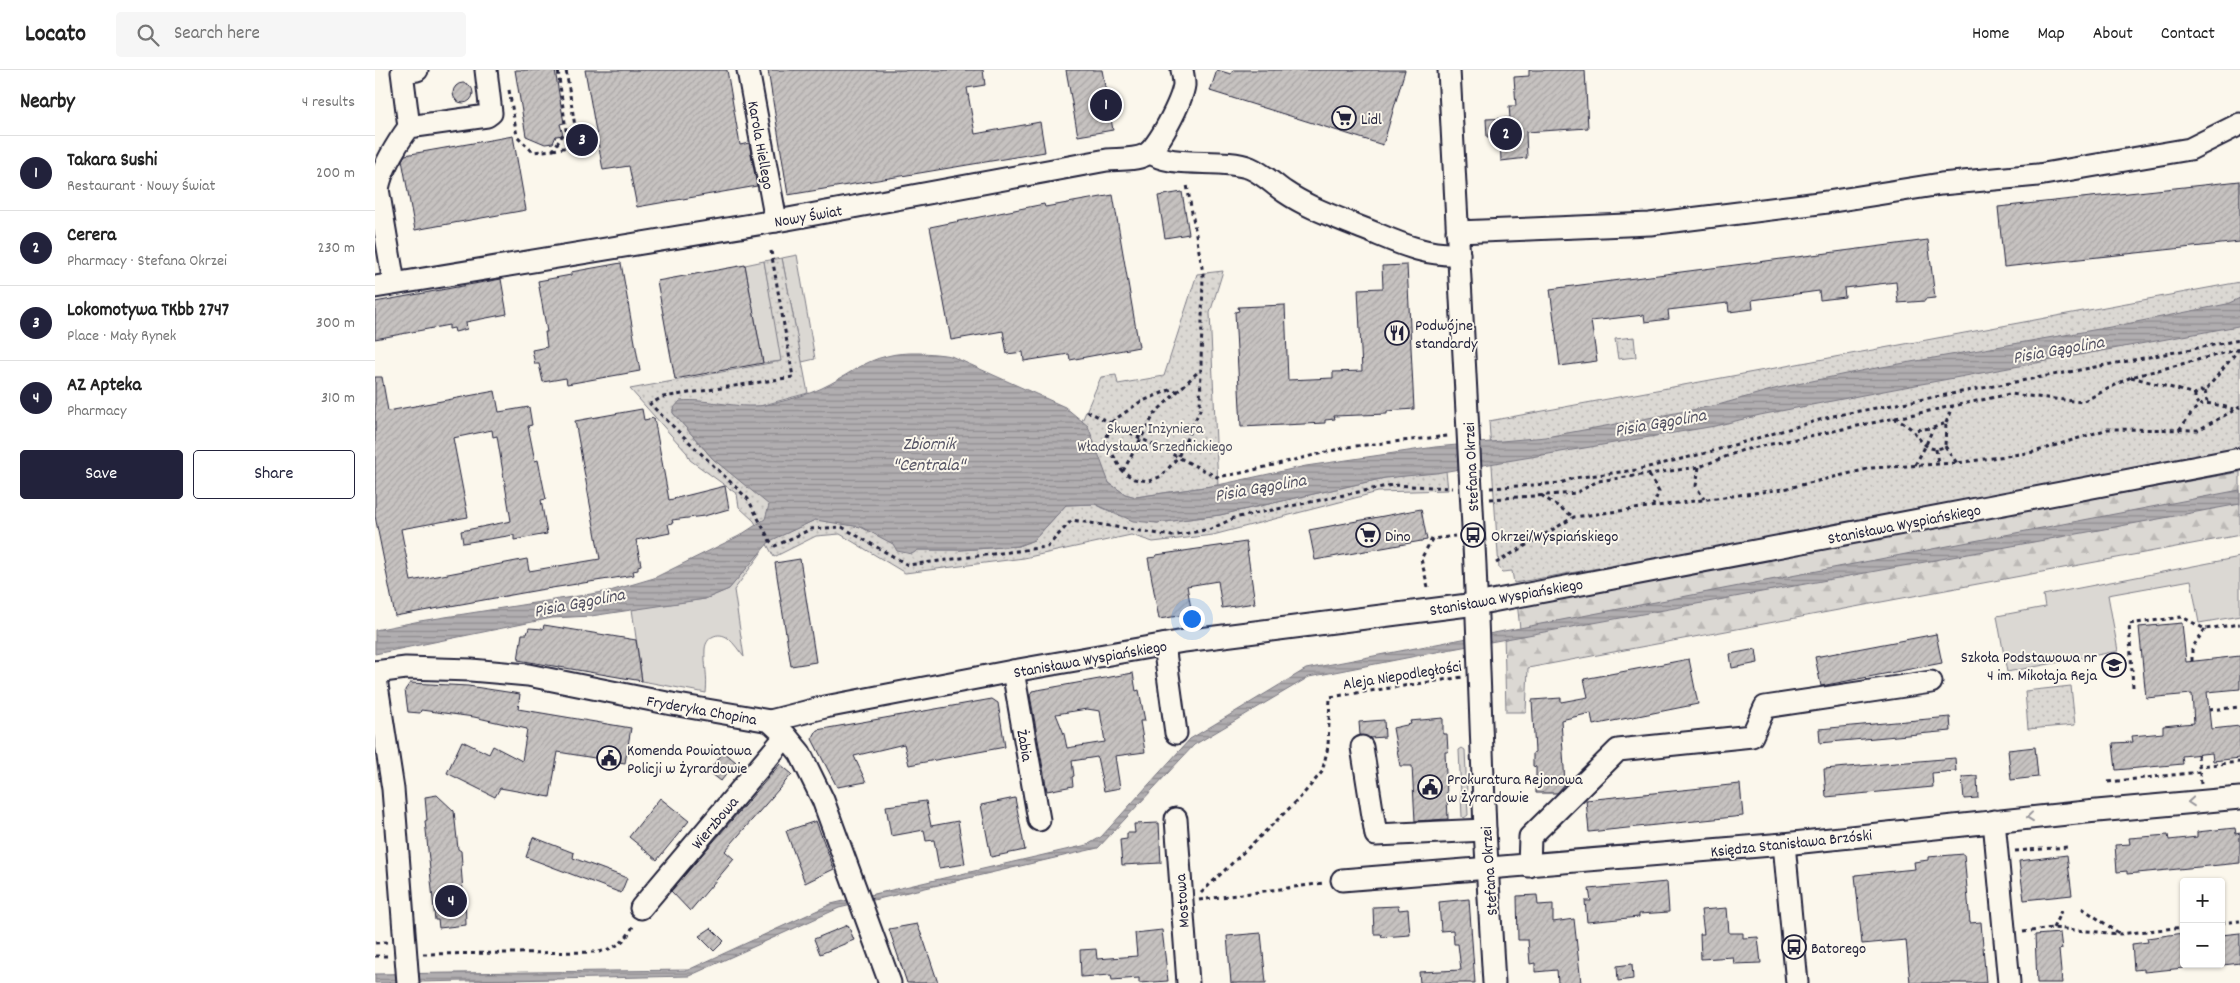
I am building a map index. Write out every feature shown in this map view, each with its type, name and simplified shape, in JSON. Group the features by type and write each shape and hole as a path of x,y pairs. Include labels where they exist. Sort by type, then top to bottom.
{"street":[{"path":"385,285 378,189 387,164 409,128 402,72 417,70"},
{"path":"409,128 489,115 492,110 486,70"},
{"name":"Karola Hiellego","path":"748,70 776,221"},
{"path":"1182,70 1184,83 1182,93 1156,145 1150,152 1160,158 1222,162 1249,168 1266,177 1285,192 1319,210 1401,245 1441,255 1459,254"},
{"name":"Stefana Okrzei","path":"1449,70 1459,254 1458,436 1470,476 1485,830 1489,869 1494,983"},
{"path":"1457,232 1650,224 1827,202 1941,184 2038,176 2190,149 2240,124"},
{"name":"Nowy Świat","path":"385,285 776,221 1107,160 1140,157 1150,152"},
{"name":"Stanisława Wyspiańskiego","path":"770,721 825,707 1013,671 1164,645 1476,613 2240,459"},
{"path":"1164,645 1176,733"},
{"name":"Fryderyka Chopina","path":"375,672 406,668 471,670 528,675 672,704 770,721 800,753 823,800 853,877 890,983"},
{"name":"Żabia","path":"1013,671 1039,820"},
{"path":"375,672 382,758 408,983"},
{"path":"1529,866 1530,837 1618,750 1753,736 1765,707 1931,682"},
{"name":"Wierzbowa","path":"641,908 786,736"},
{"path":"1362,747 1376,835 1485,830"},
{"name":"Księdza Stanisława Brzóski","path":"1342,880 1785,844 1994,821 2240,798"},
{"name":"Mostowa","path":"1176,820 1188,983"},
{"path":"1994,821 2009,983"},
{"path":"1785,844 1797,983"}],"path":[{"path":"553,150 566,130 558,70"},
{"path":"509,89 517,136 533,152 578,145 566,70"},
{"path":"1178,392 1172,389 1140,402 1114,418 1110,423 1106,442 1122,471 1134,479 1149,481 1162,476 1178,457 1200,410 1203,273 1187,185"},
{"path":"771,251 793,377 663,397 650,404 749,499 770,541 775,546 811,529 842,527 908,565 1047,547 1072,520 1172,536 1211,530 1234,518 1392,485 1452,488"},
{"path":"1489,488 1561,483 1574,478 1636,470 1706,453 1833,416 2240,340"},
{"path":"1490,499 1576,493 1594,482 1699,467 1743,450 2010,394 2082,402 2131,377 2239,349"},
{"path":"2207,402 2205,391 2239,349"},
{"path":"1122,471 1155,413 1201,370"},
{"path":"2131,377 2195,394 2199,391 2205,391"},
{"path":"2195,394 2195,400 2198,404"},
{"path":"2179,430 2198,404 2207,402 2233,409"},
{"path":"1953,405 1946,423 1945,446 1957,463"},
{"path":"1496,563 1573,517 1784,489 1860,470 1957,463 2048,449 2108,429 2198,430 2233,409 2240,407"},
{"path":"1087,411 1209,474 1225,477 1347,447 1458,436"},
{"path":"1893,418 1913,430 1918,440 1925,447 1936,449 1945,446"},
{"path":"1913,430 1933,428 1946,423"},
{"path":"1915,465 1933,428"},
{"path":"1936,449 1938,464"},
{"path":"1699,467 1696,486 1705,499"},
{"path":"1649,475 1659,492 1653,505"},
{"path":"1541,495 1573,517"},
{"path":"1428,586 1421,559 1432,539 1455,536"},
{"path":"2133,687 2129,624 2182,617 2205,629 2240,624"},
{"path":"2192,661 2192,648 2205,629"},
{"name":"Aleja Niepodległości","path":"1342,880 1192,901 1299,800 1322,772 1327,747 1330,698 1478,670"},
{"path":"2209,710 2240,707"},
{"path":"2198,755 2201,787"},
{"path":"2199,766 2240,762"},
{"path":"2108,782 2199,772"},
{"path":"2007,851 2068,847"},
{"path":"375,956 599,952 617,947 629,935 641,908"},
{"path":"2082,908 2120,934"},
{"path":"2053,928 2061,911"},
{"path":"2225,923 2240,921"},
{"path":"2015,933 2053,928 2120,934 2180,927"},
{"path":"375,943 389,942"}],"green space":[{"path":"797,255 815,359 802,362 782,258"},
{"path":"782,258 808,393 760,406 673,409 673,413 713,459 766,501 769,505 775,538 815,520 822,520 861,527 894,544 918,550 961,550 1018,546 1034,540 1066,505 1095,504 1117,515 1157,523 1220,515 1385,478 1446,471 1448,490 1378,492 1213,535 1153,542 1131,535 1024,558 905,573 840,534 816,536 774,557 754,521 739,507 737,494 690,460 687,453 630,389 781,361 764,261"},
{"path":"764,261 782,361 763,363 745,265"},
{"name":"Skwer Inżyniera Władysława Srzednickiego","path":"1223,271 1210,313 1218,485 1136,497 1125,494 1109,483 1082,421 1101,377 1116,375 1118,384 1164,376 1197,274"},
{"path":"2240,282 2240,449 1514,583 1512,571 1502,572 1499,569 1489,421"},
{"path":"1634,337 1636,357 1618,359 1615,339"},
{"path":"2240,472 2240,535 1528,668 1526,712 1506,712 1504,633 1520,629 1517,602"},
{"path":"759,552 761,553 734,590 744,657 728,638 717,635 710,638 705,649 706,693 642,681 632,609 705,599 729,589"},
{"path":"2240,557 2240,616 2199,623 2191,580 2108,595 2118,651 2007,672 1997,616 2045,607 2043,595"},
{"path":"2071,686 2075,725 2028,729 2025,691"},
{"path":"1462,748 1465,750 1468,815 1464,818 1462,817 1459,750"}],"water":[{"path":"2240,298 2240,325 2238,326 1894,389 1760,415 1715,426 1436,473 1385,478 1220,515 1157,523 1133,521 1095,504 1066,505 1034,540 1018,546 961,550 918,550 912,554 897,551 893,544 861,527 815,520 770,541 729,589 705,599 591,616 552,618 375,654 375,630 420,621 610,591 654,578 739,536 765,519 769,505 713,459 673,413 673,409 680,401 703,401 748,406 760,406 777,402 816,391 878,358 894,354 919,353 951,356 1065,407 1088,426 1109,483 1125,494 1136,497 1218,485 1306,466 1435,447 1546,437 1718,405 1778,388 1865,370 2116,326 2227,304"},
{"path":"2240,490 2240,504 1309,677 1194,745 1098,848 839,908 689,976 375,983 375,974 688,970 831,904 1087,845 1101,837 1190,739 1306,669"}],"building":[{"path":"515,70 555,70 564,123 560,124 563,135 556,136 553,143 545,144 526,136"},
{"path":"585,70 727,70 740,145 749,143 757,186 637,207 629,166 603,170"},
{"path":"768,70 983,70 985,85 967,88 975,134 1040,122 1045,152 788,195"},
{"path":"1066,70 1102,70 1113,130 1078,136"},
{"name":"Lidl","path":"1217,70 1231,74 1233,70 1405,70 1383,145 1210,91"},
{"path":"1529,70 1585,70 1588,128 1526,132 1527,158 1501,161 1500,137 1487,137 1486,119 1510,118 1509,106 1516,106 1514,77 1529,76"},
{"path":"463,83 470,86 473,93 470,100 463,103 456,100 453,93 456,86"},
{"path":"513,136 526,210 415,230 402,160 405,155"},
{"path":"2240,181 2240,242 2004,267 1998,207"},
{"path":"1182,192 1189,234 1165,238 1158,196"},
{"path":"1113,195 1139,347 1070,360 1069,354 1024,361 1023,352 1007,354 1003,331 951,340 930,227 1044,204 1045,207"},
{"path":"1928,240 1935,298 1925,299 1925,301 1898,303 1896,282 1844,288 1845,297 1820,300 1819,291 1752,300 1753,309 1729,312 1728,303 1668,310 1669,319 1645,322 1644,315 1591,321 1597,361 1560,366 1550,289"},
{"path":"621,263 640,371 567,384 566,378 543,382 539,364 535,364 532,350 547,347 545,332 547,332 538,281 571,275 571,272"},
{"path":"745,265 763,363 675,379 657,281"},
{"path":"1407,265 1414,409 1387,411 1387,414 1334,416 1335,419 1325,420 1325,423 1241,427 1235,312 1239,311 1238,307 1285,305 1288,380 1333,378 1333,372 1362,371 1358,289 1383,288 1382,266"},
{"path":"501,279 507,314 466,322 467,329 455,332 454,328 449,329 449,325 375,339 375,302"},
{"path":"375,377 382,377 388,411 495,391 499,412 529,407 532,425 528,426 535,461 538,460 546,499 541,500 547,534 514,540 514,535 463,543 461,531 511,521 497,436 493,437 492,430 453,438 468,517 401,529 411,581 527,559 529,571 600,559 575,421 642,409 644,420 654,418 669,500 725,486 729,509 704,516 672,520 673,523 668,524 670,533 636,540 641,565 638,566 638,570 633,571 634,575 395,616 375,516"},
{"name":"Dino","path":"1421,509 1427,540 1315,560 1309,530"},
{"path":"1246,542 1255,603 1222,608 1218,581 1187,586 1192,614 1159,619 1148,558 1156,557 1156,555"},
{"path":"800,559 816,662 791,666 775,563"},
{"path":"2182,623 2186,662 2240,656 2240,689 2207,692 2211,729 2240,726 2240,758 2213,761 2212,753 2182,756 2183,764 2116,770 2113,743 2133,742 2132,736 2163,733 2163,726 2194,723 2192,694 2146,698 2139,627"},
{"path":"544,625 636,640 642,681 518,660 522,634 527,634 529,628 543,629"},
{"path":"1936,634 1942,663 1821,686 1815,657"},
{"path":"1756,649 1758,663 1732,668 1730,654"},
{"path":"1689,659 1698,704 1593,725 1591,713 1561,720 1565,784 1557,793 1536,793 1536,767 1533,766 1533,753 1535,752 1532,700 1561,698 1561,702 1588,697 1584,679"},
{"path":"1133,673 1136,691 1139,690 1145,721 1140,721 1145,752 1115,756 1120,788 1104,791 1097,757 1072,761 1073,786 1047,791 1030,695 1032,691","holes":["1087,709 1100,711 1105,742 1067,748 1056,714"]},
{"path":"410,683 468,686 520,694 518,709 631,728 625,763 558,752 550,797 500,788 495,797 447,773 462,741 489,754 493,746 522,761 527,729 474,717 421,710 420,713 408,712 405,690"},
{"path":"992,699 998,703 1005,747 909,765 904,744 854,756 866,782 837,787 812,739 817,730"},
{"path":"1950,717 1951,731 1820,743 1819,729"},
{"path":"1443,718 1443,734 1447,734 1448,752 1445,752 1448,819 1415,821 1412,766 1400,766 1393,728 1411,724 1410,721"},
{"path":"1384,720 1385,737 1370,738 1360,735 1359,722"},
{"path":"2035,747 2038,777 2011,780 2008,750"},
{"path":"724,752 736,762 721,781 708,771"},
{"path":"1955,758 1956,771 1932,773 1933,787 1826,797 1824,769"},
{"path":"780,764 792,774 725,851 734,859 690,911 671,891"},
{"path":"1977,776 1978,798 1964,799 1962,777"},
{"path":"1740,784 1743,816 1589,832 1586,800"},
{"path":"437,795 454,811 458,849 461,851 466,925 439,928 438,920 435,920 425,821 427,820 425,797"},
{"path":"660,798 689,821 657,860 629,837"},
{"path":"1015,798 1025,850 991,857 981,805"},
{"path":"926,801 931,826 958,821 965,864 939,868 934,840 926,841 924,830 891,836 886,806"},
{"path":"816,821 834,869 805,883 786,831"},
{"path":"1159,823 1161,863 1122,865 1120,840 1127,839 1127,833 1135,833 1134,824"},
{"path":"2235,828 2236,834 2240,833 2240,863 2127,874 2127,871 2117,872 2115,845 2130,844 2129,838 2168,835 2169,840 2197,837 2197,832"},
{"path":"533,837 574,853 573,858 627,878 621,893 526,857"},
{"path":"1964,854 1970,923 1981,922 1986,983 1910,983 1906,940 1862,944 1855,875 1915,869 1914,862 1928,860 1928,857"},
{"path":"2067,855 2072,895 2024,900 2019,861"},
{"path":"1667,882 1669,912 1639,914 1639,917 1587,922 1585,901 1591,901 1589,889"},
{"path":"1537,895 1538,905 1553,904 1553,922 1574,919 1581,983 1558,983 1557,970 1535,972 1535,963 1530,964 1528,940 1518,940 1517,896"},
{"path":"1469,899 1475,983 1420,983 1419,972 1461,970 1458,944 1454,944 1453,930 1441,931 1439,902"},
{"path":"1398,906 1399,910 1408,909 1410,935 1382,937 1381,934 1374,934 1373,907"},
{"path":"1727,908 1729,933 1743,933 1743,938 1758,937 1761,963 1734,964 1733,957 1701,959 1700,934 1704,934 1701,910"},
{"path":"917,924 938,983 907,983 889,929"},
{"path":"848,925 854,940 820,954 814,939"},
{"path":"711,928 724,941 714,951 699,936"},
{"path":"1162,930 1168,981 1139,983 1139,978 1112,980 1111,975 1081,977 1080,950 1096,949 1097,959 1137,956 1135,933"},
{"path":"1261,933 1266,983 1231,983 1227,936"},
{"path":"2060,933 2062,949 2059,950 2062,983 2037,983 2035,935"},
{"path":"2240,933 2240,963 2225,965 2225,935"},
{"path":"2180,934 2180,968 2184,968 2144,972 2144,969 2134,970 2132,944 2148,942 2147,938"},
{"path":"1632,964 1633,979 1618,981 1617,966"}],"place":[{"name":"Takara Sushi","path":"1106,105"},
{"name":"Lidl","path":"1344,118"},
{"name":"Cerera","path":"1506,134"},
{"name":"Lokomotywa TKbb 2747","path":"582,140"},
{"name":"Podwójne standardy","path":"1397,333"},
{"name":"Dino","path":"1368,535"},
{"name":"Okrzei/Wyspiańskiego","path":"1473,535"},
{"name":"Szkoła Podstawowa nr 4 im. Mikołaja Reja","path":"2114,665"},
{"name":"Komenda Powiatowa Policji w Żyrardowie","path":"609,758"},
{"name":"Prokuratura Rejonowa w Żyrardowie","path":"1430,787"},
{"name":"AZ Apteka","path":"451,901"},
{"name":"Batorego","path":"1794,947"}],"water label":[{"name":"Pisia Gągolina","path":"2058,349"},
{"name":"Pisia Gągolina","path":"1660,422"},
{"name":"Zbiornik \"Centrala\"","path":"929,453"},
{"name":"Pisia Gągolina","path":"1260,487"},
{"name":"Pisia Gągolina","path":"579,602"}]}
